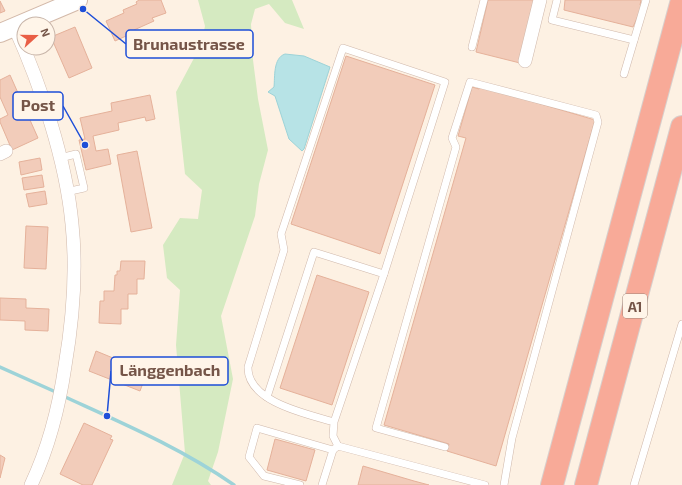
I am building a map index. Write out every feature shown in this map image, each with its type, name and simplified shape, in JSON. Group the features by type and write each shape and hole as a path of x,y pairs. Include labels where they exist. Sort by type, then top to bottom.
{"highway":[{"name":"A1","path":"552,485 682,0"},
{"name":"A1","path":"586,485 682,127"}],"street":[{"path":"31,485 38,470 58,406 72,327 74,296 72,224 60,158 47,111 7,30 78,0"},
{"path":"525,61 540,0"}],"lane":[{"path":"472,47 484,0"},
{"path":"557,0 552,20 634,40"},
{"path":"624,74 646,0"},
{"path":"322,485 336,448 333,436 334,422 384,274 445,82 343,48 281,234 284,250 248,367 248,375 251,381 267,397 278,405 334,422"},
{"path":"444,447 376,428 456,146 452,138 470,82 596,115 598,122 512,438 504,485"},
{"path":"60,158 76,154 84,188 66,192"},
{"path":"267,397 314,252 384,274"},
{"path":"634,485 682,324"},
{"path":"300,485 264,476 249,457 257,428 485,485"}],"green space":[{"path":"198,0 292,0 304,29 285,23 269,4 255,9 251,24 253,60 258,99 268,150 259,184 255,216 221,316 233,379 218,452 208,481 211,485 172,485 185,453 176,345 180,290 167,278 163,245 180,218 198,219 202,190 185,174 176,92 201,45 205,26"}],"water":[{"path":"285,54 304,56 330,67 304,149 302,151 289,139 275,96 268,92 274,87 278,59"}],"building":[{"path":"139,0 161,0 166,13 152,18 154,21 115,41 106,21 124,13 123,10 137,4 136,2"},
{"path":"488,0 535,0 520,63 476,52"},
{"path":"565,0 641,0 640,5 642,7 633,27 564,10"},
{"path":"0,1 5,11 0,13"},
{"path":"75,27 92,68 69,78 56,48 56,35"},
{"path":"346,56 435,85 380,254 291,224"},
{"path":"10,75 38,138 12,150 0,122 0,119 8,115 0,97 0,80"},
{"path":"480,86 595,120 496,466 447,451 449,444 384,425 466,138 458,136 472,87 479,89"},
{"path":"150,95 155,119 146,121 145,117 118,123 119,130 93,136 96,151 108,149 111,164 86,170 79,140 85,139 80,118 112,111 111,103"},
{"path":"137,151 152,228 131,232 117,155"},
{"path":"40,158 42,170 21,175 19,162"},
{"path":"42,175 44,187 24,190 22,178"},
{"path":"45,191 47,204 29,207 26,194"},
{"path":"26,226 48,227 46,269 24,268"},
{"path":"121,261 145,261 144,279 137,279 137,294 128,294 128,309 121,309 121,324 99,323 100,301 104,301 104,291 114,291 115,275 117,275 117,271 120,271"},
{"path":"317,275 369,292 332,405 280,388"},
{"path":"0,298 26,299 26,308 49,309 48,331 25,330 25,321 0,320"},
{"path":"96,351 147,372 140,391 89,371"},
{"path":"84,423 112,436 110,439 113,440 92,485 83,485 60,474"},
{"path":"275,439 315,450 306,481 267,470"},
{"path":"0,455 5,458 0,478"},
{"path":"363,466 414,481 429,485 358,485"}],"waterway":[{"path":"0,367 58,393"},
{"path":"63,396 129,426 172,448 193,459 234,485"}],"place":[{"name":"Brunaustrasse","path":"83,9"},
{"name":"Post","path":"85,145"},
{"name":"Länggenbach","path":"107,416"}]}
